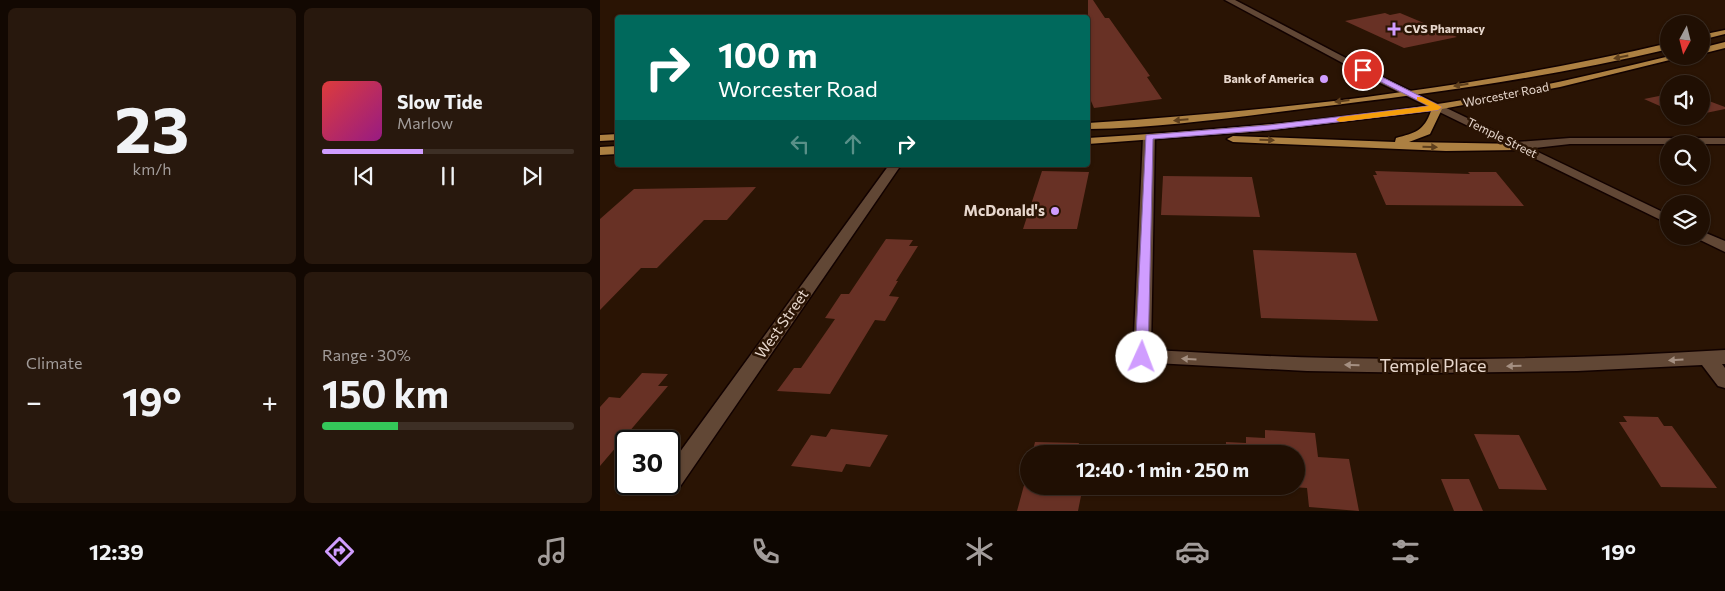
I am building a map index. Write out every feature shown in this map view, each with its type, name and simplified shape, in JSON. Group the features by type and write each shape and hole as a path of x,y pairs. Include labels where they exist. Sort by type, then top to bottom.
{"highway":[{"path":"1710,36 1725,32"},
{"path":"1710,49 1725,45"},
{"name":"Worcester Road","path":"1090,126 1189,119 1408,93 1561,69 1660,48"},
{"name":"Worcester Road","path":"1090,141 1269,128 1438,107 1543,88 1660,61"},
{"path":"1332,142 1392,141 1418,137 1431,128 1438,107"},
{"path":"600,138 615,137"},
{"path":"1149,137 1332,142 1446,148 1517,146"},
{"path":"600,151 615,150"}],"street":[{"name":"Temple Street","path":"1229,0 1408,93 1660,216"},
{"name":"Temple Place","path":"1149,137 1142,357 1258,363 1420,366 1577,365 1725,357"},
{"path":"1517,146 1570,141 1725,140"},
{"name":"West Street","path":"680,468 894,167"},
{"path":"1710,240 1725,247"},
{"path":"1706,358 1725,381"}],"building":[{"path":"1088,0 1093,0 1105,18 1109,18 1150,76 1147,77 1162,99 1094,108 1090,99 1090,15 1088,15"},
{"name":"CVS Pharmacy","path":"1385,13 1390,15 1400,13 1457,37 1404,48 1345,21"},
{"path":"1660,96 1660,106 1644,99"},
{"path":"1710,101 1725,107 1725,109 1710,112"},
{"name":"McDonald's","path":"1042,171 1089,172 1077,229 1023,229"},
{"path":"1375,171 1470,174 1468,172 1496,172 1524,206 1386,205 1373,175 1377,175"},
{"path":"1163,176 1252,177 1260,217 1161,215"},
{"path":"756,187 727,220 704,220 657,268 641,268 600,310 600,219 634,189"},
{"path":"886,239 913,240 909,246 918,246 889,296 899,297 885,321 875,320 830,394 777,391 794,368 801,368 835,319 825,318 841,294 849,294"},
{"path":"1253,250 1356,253 1378,321 1261,318"},
{"path":"642,373 668,374 658,386 668,386 631,430 615,430 615,448 600,466 600,407 609,397 620,398"},
{"path":"1623,416 1658,417 1664,426 1672,426 1717,488 1661,487 1619,422 1627,422"},
{"path":"831,429 888,435 870,467 846,464 842,472 791,466 811,435 826,437"},
{"path":"1265,430 1315,433 1318,457 1349,459 1359,511 1309,507 1307,488 1305,488 1305,445 1226,445 1226,442 1246,443 1246,437 1265,438"},
{"path":"1474,434 1519,435 1547,490 1499,489"},
{"path":"1035,442 1079,443 1079,445 1034,445"},
{"path":"1441,479 1469,479 1483,511 1454,511"},
{"path":"1021,495 1081,495 1078,511 1017,511"}],"slow traffic":[{"path":"1340,120 1438,107 1420,98"}],"place":[{"name":"CVS Pharmacy","path":"1394,29"},
{"name":"Bank of America","path":"1324,79"},
{"name":"McDonald's","path":"1055,211"}],"route":[{"path":"1142,357 1149,137 1269,128 1438,107 1363,70"}]}
